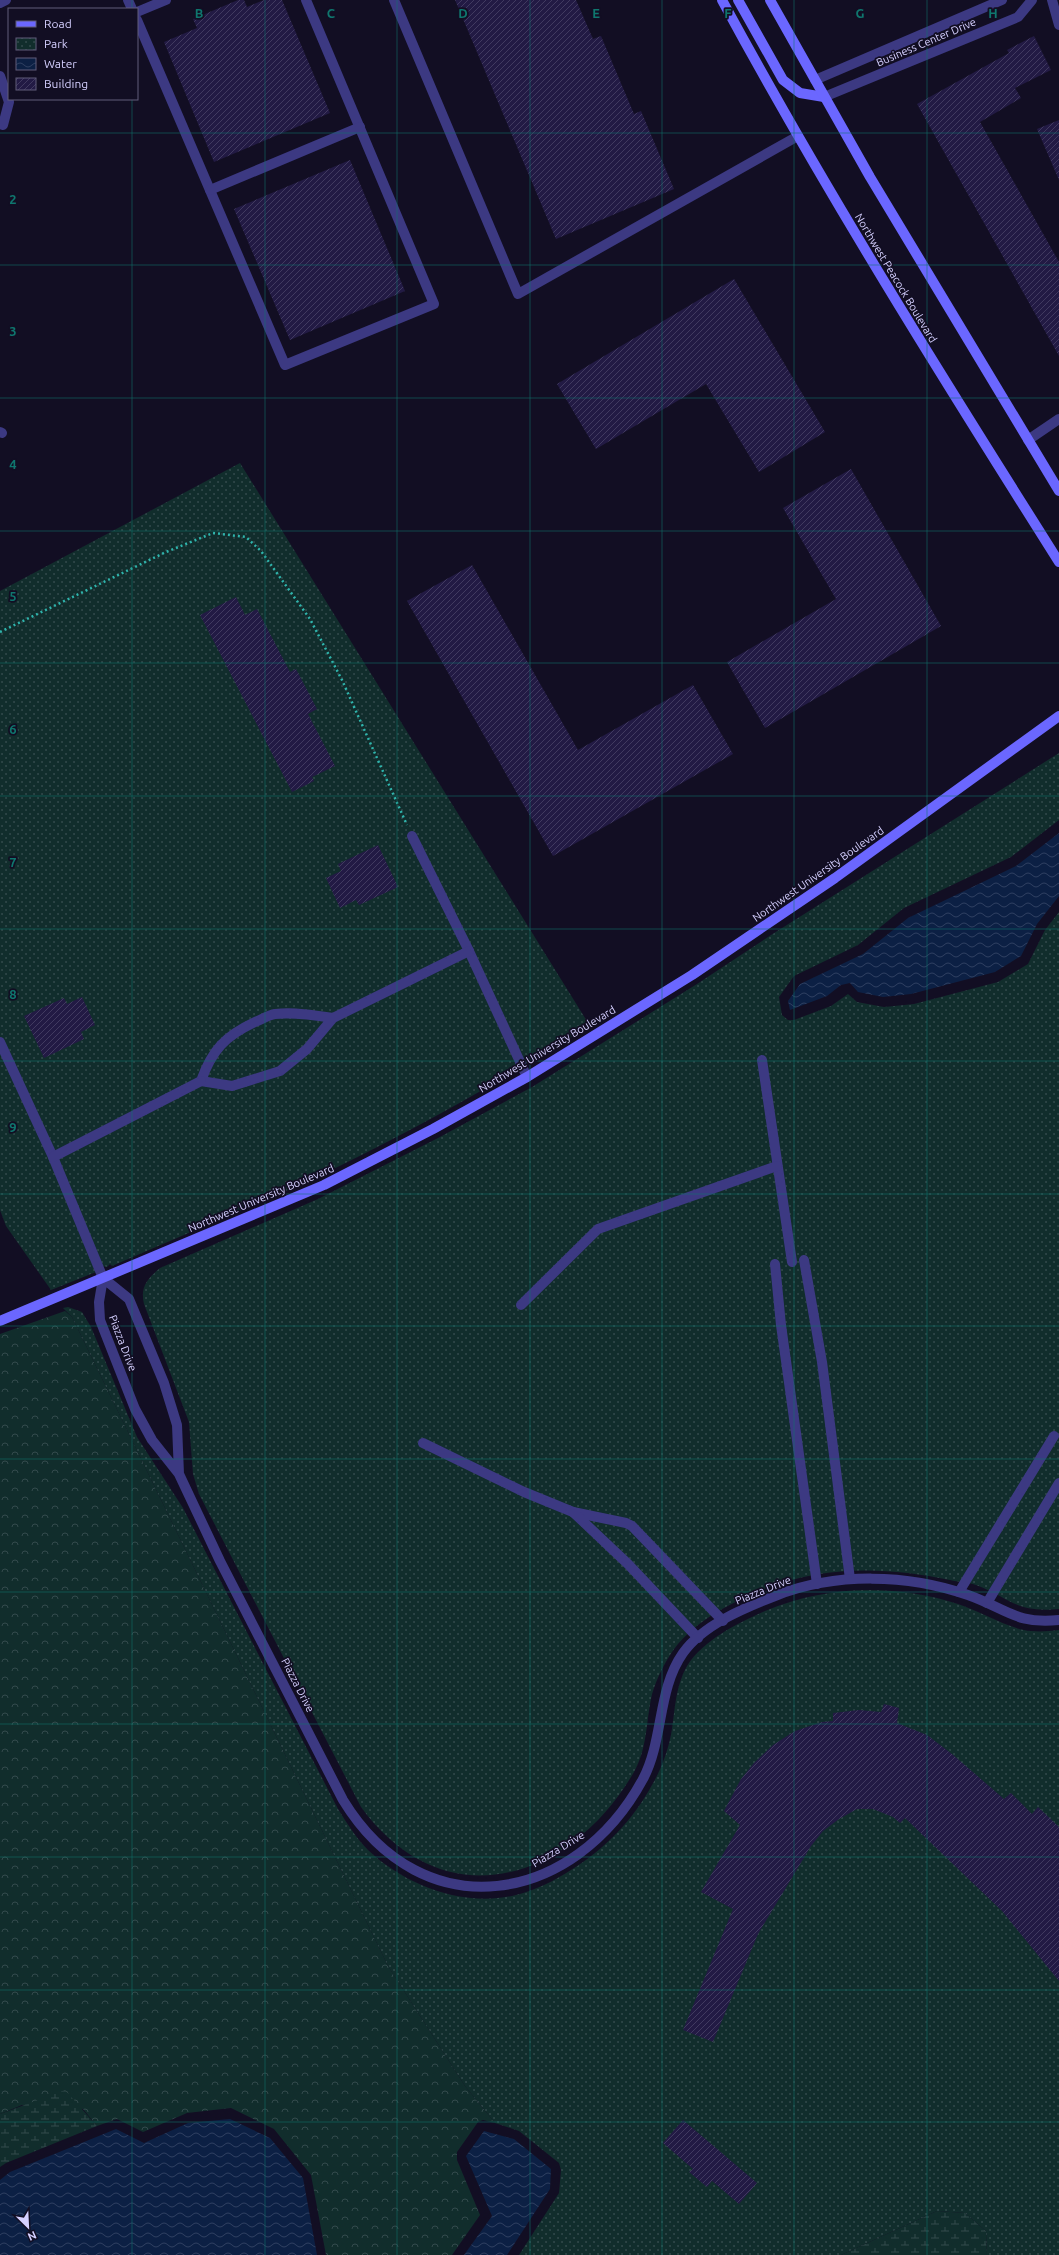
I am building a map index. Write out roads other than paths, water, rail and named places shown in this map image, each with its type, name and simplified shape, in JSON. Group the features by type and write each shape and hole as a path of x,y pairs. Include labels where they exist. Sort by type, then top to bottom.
{"street":[{"path":"0,3 6,0"},
{"path":"138,12 166,0"},
{"path":"138,22 285,365 434,304 306,0"},
{"path":"394,0 518,294 798,136"},
{"name":"Northwest Peacock Boulevard","path":"722,0 798,136 942,378 1059,562"},
{"path":"738,0 783,80 800,93 824,97"},
{"path":"770,0 874,184 1059,491"},
{"name":"Business Center Drive","path":"815,80 1002,0"},
{"name":"Business Center Drive","path":"824,97 1018,17 1032,0"},
{"path":"1052,0 1059,25"},
{"path":"0,76 8,102 3,125 0,123"},
{"path":"210,190 360,127"},
{"path":"1028,440 1059,419"},
{"name":"Northwest University Boulevard","path":"0,1321 324,1185 433,1129 527,1077 692,975 835,878 1059,716"},
{"path":"412,836 469,951 527,1077"},
{"path":"53,1157 201,1081 232,1086 280,1071 307,1049 333,1018 469,951"},
{"path":"201,1081 207,1063 223,1041 240,1029 273,1014 306,1014 333,1018"},
{"path":"0,1042 53,1157 103,1278"},
{"path":"762,1060 792,1262"},
{"path":"521,1305 598,1229 777,1166"},
{"path":"804,1260 822,1362 850,1579"},
{"path":"775,1264 781,1325 817,1584"},
{"name":"Piazza Drive","path":"179,1474 177,1425 164,1383 131,1303 124,1294 103,1278 99,1307 100,1320 143,1425 152,1440 179,1474 245,1611 350,1811 376,1843 396,1859 424,1875 449,1884 486,1888 525,1881 564,1862 601,1835 624,1808 644,1777 656,1748 666,1694 673,1672 687,1649 698,1638 723,1621 777,1595 817,1584 850,1579 907,1581 959,1592 1030,1621 1059,1620"},
{"path":"959,1592 1054,1436"},
{"path":"423,1443 524,1492 574,1512 626,1523 632,1526 723,1621"},
{"path":"986,1603 1059,1483"},
{"path":"574,1512 628,1564 698,1638"}],"water":[{"path":"1059,833 1059,896 1037,924 1021,956 995,972 911,994 883,997 858,992 850,983 841,985 827,996 790,1010 788,1001 800,984 863,954 908,918 1016,866"},
{"path":"230,2119 270,2138 303,2178 317,2255 0,2255 0,2180 10,2172 116,2129 144,2143 188,2123"},
{"path":"484,2131 514,2139 551,2169 550,2189 507,2255 464,2255 492,2216 466,2156"}]}
